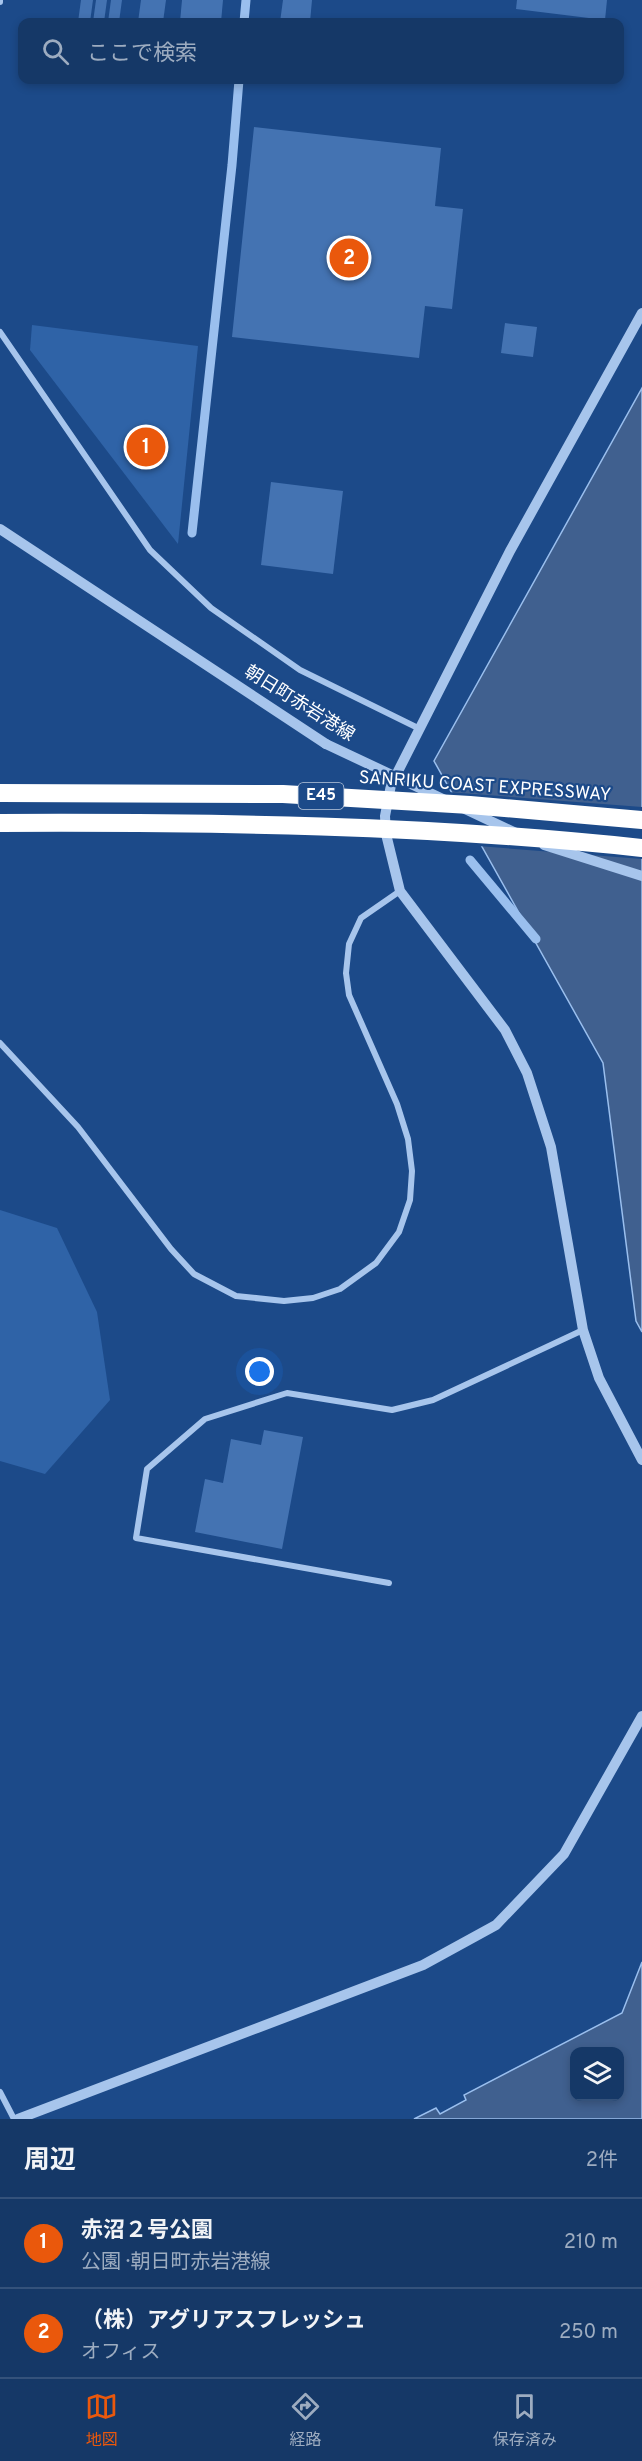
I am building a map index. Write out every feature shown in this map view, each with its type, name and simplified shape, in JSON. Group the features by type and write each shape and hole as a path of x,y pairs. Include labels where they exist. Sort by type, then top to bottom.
{"highway":[{"name":"SANRIKU COAST EXPRESSWAY","path":"0,793 283,794 470,805 642,820"},
{"name":"E45","path":"0,823 200,822 387,828 642,848"}],"street":[{"path":"642,313 510,551 391,784 385,816 386,834 400,891 505,1030 527,1073 551,1147 583,1330 599,1378 642,1460"},
{"path":"0,332 150,549 211,608 300,670 420,729"},
{"name":"朝日町赤岩港線","path":"0,529 326,744 539,843 642,876"},
{"path":"0,1043 78,1127 171,1249 194,1274 236,1296 284,1301 313,1298 340,1289 376,1263 399,1232 410,1200 412,1171 408,1139 397,1104 349,995 346,973 349,944 361,918 400,891"},
{"path":"389,1583 136,1538 147,1469 205,1419 287,1393 392,1410 433,1400 583,1330"},
{"path":"0,2092 16,2119 423,1965 496,1925 564,1854 642,1716"}],"shaded area":[{"path":"32,325 198,346 178,544 30,350"},
{"path":"642,388 642,1332 636,1321 603,1063 434,761"},
{"path":"0,1210 57,1228 97,1312 110,1400 45,1474 0,1461"},
{"path":"642,1962 642,2119 414,2119 436,2108 440,2114 466,2100 464,2095 622,2013"}],"pier":[{"path":"448,792 642,807 642,859 478,846"}],"building":[{"path":"81,0 93,0 91,18 79,18"},
{"path":"96,0 107,0 105,18 94,18"},
{"path":"111,0 122,0 120,18 109,18"},
{"path":"141,0 166,0 164,18 139,18"},
{"path":"182,0 223,0 221,18 180,18"},
{"path":"283,0 312,0 310,18 281,18"},
{"path":"517,0 607,0 605,18 516,9"},
{"path":"254,127 441,148 435,206 463,209 452,309 425,306 419,358 232,337"},
{"path":"505,323 537,327 533,357 501,353"},
{"path":"271,482 343,491 333,574 261,565"},
{"path":"264,1430 303,1437 282,1549 195,1532 205,1479 223,1483 231,1439 261,1445"}],"waterway":[{"path":"244,18 246,0"},
{"path":"192,533 239,84"},
{"path":"470,860 536,939"}],"place":[{"name":"（株）アグリアスフレッシュ","path":"349,258"},
{"name":"赤沼２号公園","path":"146,447"}]}
